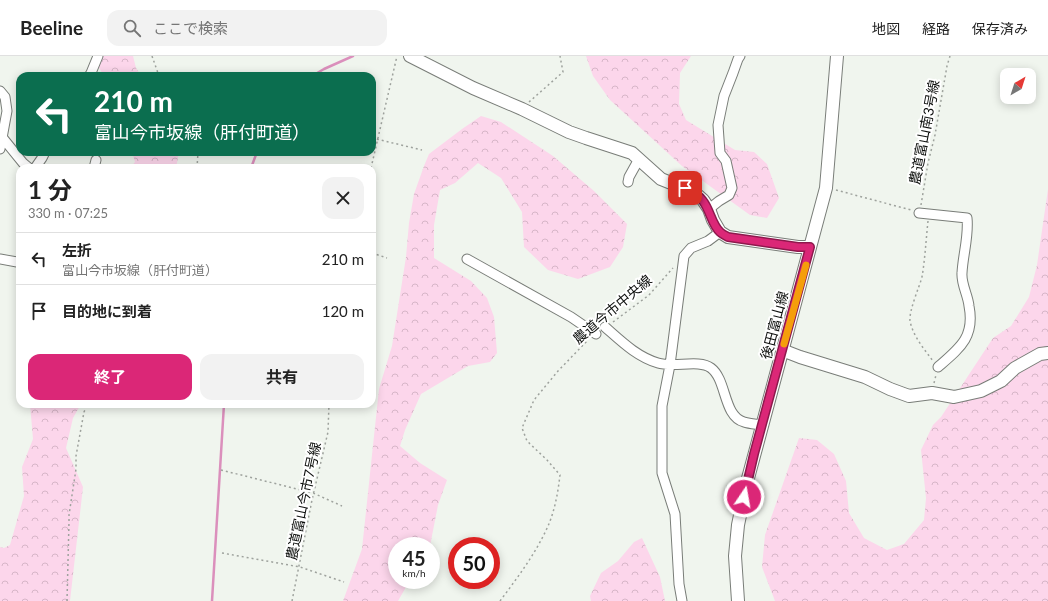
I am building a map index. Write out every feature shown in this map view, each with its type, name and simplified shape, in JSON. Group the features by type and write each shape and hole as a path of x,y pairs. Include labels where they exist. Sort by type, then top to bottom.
{"street":[{"path":"91,72 98,56"},
{"path":"410,56 473,88 522,109 569,132 632,154 661,179 695,193 703,200 720,232 728,237 798,247 810,247"},
{"path":"708,209 729,195 732,188 726,161 720,153 718,125 724,96 740,56"},
{"name":"後田富山線","path":"738,601 735,556 738,525 762,424 826,188 837,56"},
{"path":"0,91 5,97 7,111 0,150"},
{"path":"2,137 16,154"},
{"path":"17,156 24,164"},
{"path":"628,182 629,177 639,159"},
{"path":"919,213 967,218 968,227 962,274 969,306 969,333 954,353 938,367"},
{"path":"682,601 678,577 675,514 662,474 662,406 670,365 684,256 691,248 708,241 720,232"},
{"path":"0,259 16,262"},
{"path":"466,259 571,317 596,334"},
{"path":"605,327 626,346 646,358 658,363 670,365 705,365 712,369 719,379 729,407 736,417 743,422 762,424"},
{"path":"782,350 865,377 908,396 932,393 954,397 981,391 1001,381 1015,368 1040,354 1048,353"}],"path":[{"path":"152,56 158,72"},
{"path":"376,144 397,56"},
{"path":"522,109 563,72 560,56"},
{"name":"農道富山南3号線","path":"919,213 950,56"},
{"path":"377,139 422,150"},
{"path":"826,188 919,213 928,219 922,277 910,320 913,331 924,350 938,367 932,393"},
{"path":"376,254 387,258"},
{"name":"農道今市中央線","path":"605,327 650,295 684,256"},
{"name":"農道今市中央線","path":"500,601 527,564 548,526 556,499 560,475 527,441 522,428 534,400 586,341 596,334"},
{"path":"67,601 69,514 76,469 76,456 82,420 86,408"},
{"name":"農道富山今市7号線","path":"292,601 300,567 313,493 328,432 329,408"},
{"path":"221,470 313,493 342,506"},
{"path":"222,553 300,567 344,582"}],"green space":[{"path":"92,56 133,56 138,72 102,72"},
{"path":"586,56 691,56 680,73 679,104 686,120 735,150 754,152 767,164 779,198 767,218 750,215 682,166 610,100 593,76"},
{"path":"481,116 501,122 553,156 594,191 627,224 623,247 610,267 578,279 548,270 524,247 522,212 501,178 478,163 455,183 440,190 434,225 434,258 471,281 487,298 494,317 497,353 490,362 468,366 421,394 405,430 400,446 420,463 447,480 438,505 432,537 388,537 388,589 405,589 398,601 343,601 362,549 379,389 392,346 414,194 429,154"},
{"path":"133,156 178,156 177,164 133,164 135,162"},
{"path":"1048,189 1048,601 775,601 762,567 765,535 799,438 817,440 834,454 846,481 849,513 864,538 887,550 904,544 924,520 926,498 921,450 933,425 941,417 993,338 1011,326 1029,297 1037,265"},
{"path":"30,408 79,408 73,418 66,448 83,487 70,601 0,601 0,547 4,548 10,545 24,496 22,467 33,439"},
{"path":"642,538 660,577 665,601 591,601 590,596 601,573 618,561 634,542"}],"waterway":[{"path":"319,72 353,56"},
{"path":"252,164 256,156"},
{"path":"212,601 224,408"}],"slow traffic":[{"path":"784,344 806,265"}],"route":[{"path":"685,188 695,193 703,200 720,232 728,237 798,247 810,247 754,454 744,497"}]}
